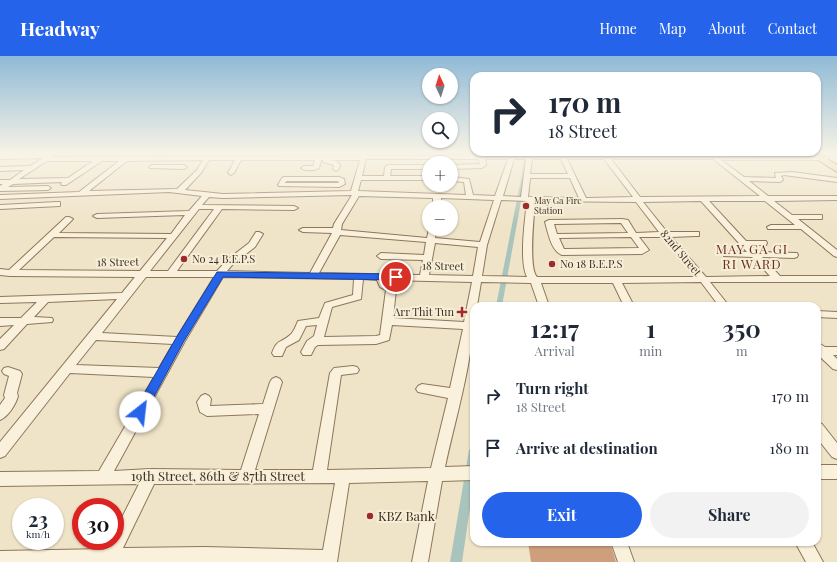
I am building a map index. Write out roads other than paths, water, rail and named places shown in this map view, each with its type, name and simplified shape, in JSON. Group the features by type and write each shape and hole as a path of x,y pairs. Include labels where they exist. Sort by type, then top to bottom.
{"street":[{"path":"0,189 19,177"},
{"path":"50,196 73,177"},
{"path":"82,193 103,177"},
{"path":"179,191 194,177"},
{"path":"474,302 483,245 506,177"},
{"path":"527,177 526,200 529,217 527,250 530,274 535,280 543,302"},
{"path":"572,177 584,200"},
{"name":"82nd Street","path":"620,177 665,235 721,302"},
{"path":"739,177 837,254"},
{"path":"742,179 780,180 778,177"},
{"path":"808,177 837,180"},
{"path":"313,275 337,231 338,224 356,193 359,178 422,178"},
{"path":"0,197 50,196 82,193 179,191 223,196 309,189 341,185 342,180 339,179 286,179 283,180 281,184 309,189 356,193 526,200 837,198"},
{"path":"458,179 466,180 470,197"},
{"path":"0,182 69,180"},
{"path":"0,189 60,187"},
{"path":"0,452 206,195"},
{"path":"703,199 777,279"},
{"path":"0,207 57,204"},
{"path":"171,273 220,208"},
{"path":"97,216 220,208 294,208"},
{"path":"791,217 819,217"},
{"path":"10,273 69,219"},
{"path":"622,221 633,235 645,250 562,252 558,248 549,222 622,221"},
{"path":"771,227 803,227"},
{"path":"303,230 337,231 483,245"},
{"path":"104,476 180,341 220,274 230,262 252,246 259,234"},
{"path":"554,236 696,234"},
{"path":"52,235 173,236"},
{"path":"424,278 431,236"},
{"path":"744,243 764,243"},
{"path":"728,254 794,256"},
{"path":"381,256 427,258"},
{"name":"18 Street","path":"0,272 75,274 171,273 313,275 535,280 837,279"},
{"path":"316,341 319,336 328,305 333,302 347,301 358,297 359,276"},
{"path":"308,352 310,344 316,341 382,339 387,335 391,290 390,287 383,285 381,277"},
{"path":"616,279 628,302"},
{"path":"0,300 126,296"},
{"path":"0,346 46,298"},
{"path":"821,314 837,314"},
{"path":"0,322 48,320"},
{"path":"278,353 281,345 294,337 302,323 323,321"},
{"path":"388,321 469,326"},
{"path":"420,562 436,475 456,394 470,321"},
{"path":"94,336 180,341"},
{"path":"821,350 837,351"},
{"path":"821,352 837,366"},
{"path":"67,369 162,373"},
{"path":"319,476 336,373 338,371 353,370"},
{"path":"0,415 12,396 10,395 10,390 16,374 8,371"},
{"path":"246,477 276,382"},
{"path":"422,389 456,394"},
{"path":"205,399 203,402 204,408 207,411 267,408"},
{"path":"821,433 837,453"},
{"path":"821,472 837,472"},
{"name":"19th Street, 86th & 87th Street","path":"0,479 104,476 246,477 470,473"},
{"path":"109,559 150,476"},
{"path":"0,559 329,560 343,476"},
{"path":"620,546 626,562"},
{"path":"805,546 815,562"}],"waterway":[{"path":"500,302 524,177"},
{"path":"456,562 470,475"}],"place":[{"name":"May Ga Fire Station","path":"526,206"},
{"name":"No 24 B.E.P.S","path":"184,259"},
{"name":"No 18 B.E.P.S","path":"552,264"},
{"name":"Arr Thit Tun","path":"462,312"},
{"name":"KBZ Bank","path":"370,516"}],"district":[{"name":"MAY GA GI RI WARD","path":"752,256"}]}
